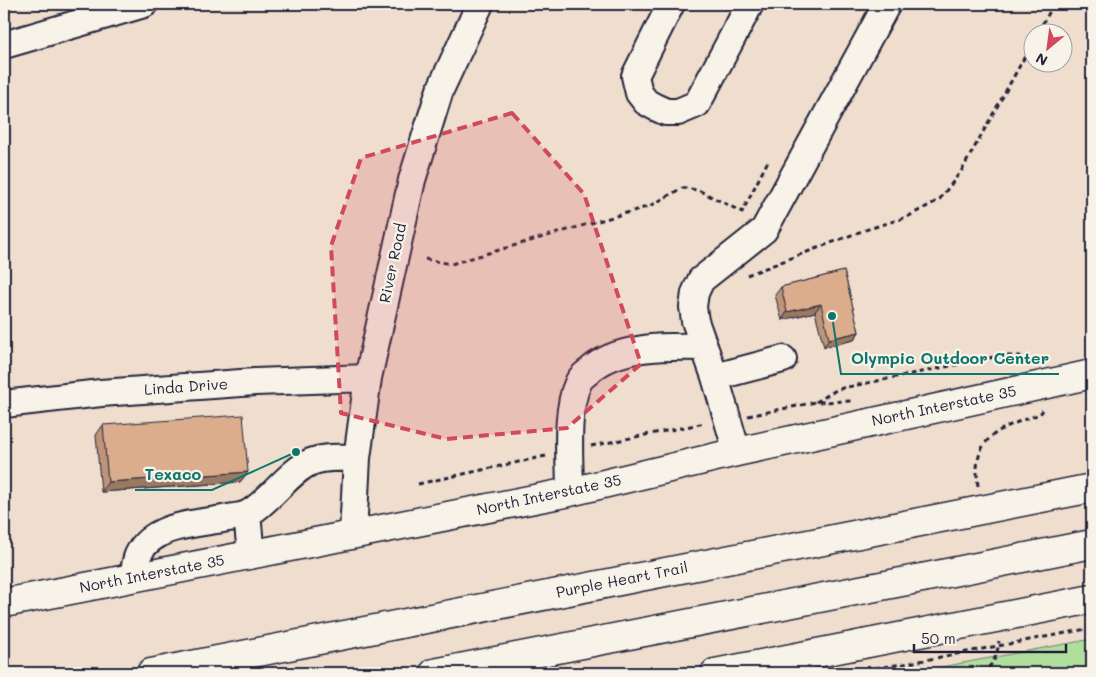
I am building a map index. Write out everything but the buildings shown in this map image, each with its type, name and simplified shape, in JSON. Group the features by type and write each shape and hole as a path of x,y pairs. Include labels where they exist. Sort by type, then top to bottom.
{"main road":[{"name":"North Interstate 35","path":"4,603 570,492 737,452 860,412 1092,374"},
{"name":"Purple Heart Trail","path":"151,673 1092,488"},
{"path":"434,673 1092,544"},
{"path":"715,673 867,656 1092,599"}],"street":[{"path":"4,45 144,4"},
{"name":"River Road","path":"353,534 357,458 368,378 412,180 440,90 480,4"},
{"path":"671,4 635,76 639,93 646,102 666,112 678,112 697,104 750,4"},
{"path":"737,452 735,413 714,377 695,322 693,307 695,293 701,280 764,230 887,4"},
{"path":"570,492 570,426 578,380 592,367 637,350 666,346 704,347"},
{"path":"714,377 783,359"},
{"name":"Linda Drive","path":"4,404 101,392 255,382 368,378"},
{"path":"133,578 137,557 142,549 159,534 172,528 247,514 258,507 310,462 325,458 357,458"},
{"path":"247,514 251,555"}],"path":[{"path":"1044,22 1054,4"},
{"path":"742,277 862,231 907,217 938,200 962,170 1024,58"},
{"path":"425,258 451,264 650,206 682,188 698,190 742,212 769,159"},
{"path":"418,484 735,413 746,416 816,402 838,389 1000,356 1020,356 1034,363"},
{"path":"816,402 860,412"},
{"path":"979,491 976,472 979,455 987,439 1005,427 1040,414 1047,403"},
{"path":"867,656 904,664 1092,628"},
{"path":"982,673 996,658 1000,635"}],"highlighted area":[{"path":"512,113 584,194 641,364 567,428 446,439 341,413 331,246 361,158"}],"green space":[{"path":"1092,639 1092,673 909,673"}],"place":[{"name":"Olympic Outdoor Center","path":"832,316"},
{"name":"Texaco","path":"296,452"}]}
